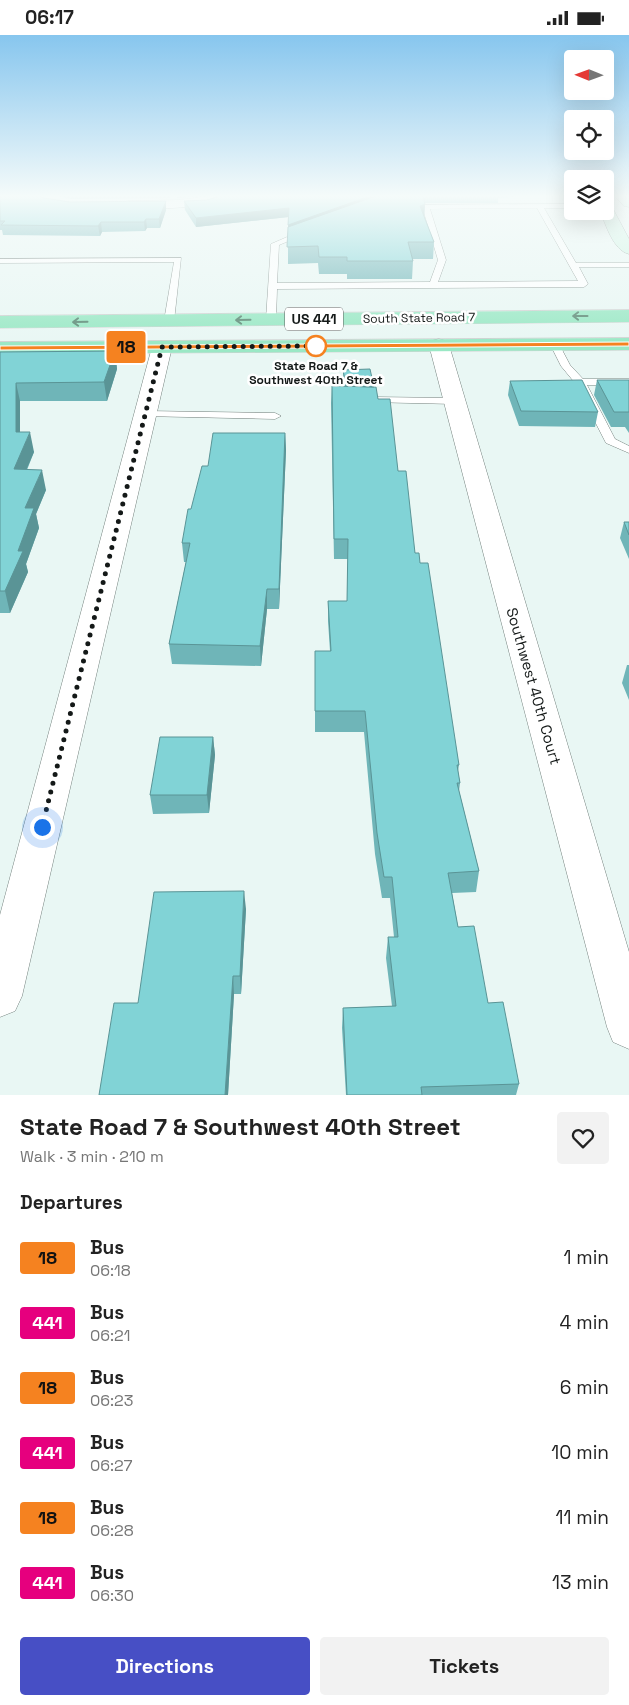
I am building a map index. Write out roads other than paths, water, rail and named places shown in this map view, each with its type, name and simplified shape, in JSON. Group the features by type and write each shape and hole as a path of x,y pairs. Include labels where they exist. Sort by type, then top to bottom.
{"main road":[{"name":"South State Road 7","path":"0,348 165,334 272,319 629,316"},
{"name":"South State Road 7","path":"0,322 165,334 439,345 629,344"}],"street":[{"path":"0,996 165,334"},
{"name":"Southwest 40th Court","path":"439,345 629,1027"}],"lane":[{"path":"272,319 275,245"},
{"path":"433,285 442,260 438,245"},
{"path":"273,286 584,284 562,245"},
{"path":"0,261 178,261 165,334"},
{"path":"573,265 629,265"},
{"path":"555,345 566,367 580,382 610,441 629,450"},
{"path":"580,382 629,382"},
{"path":"359,399 455,401"},
{"path":"146,414 275,416"}],"place":[{"name":"State Road 7 & Southwest 40th Street","path":"316,346"}]}
